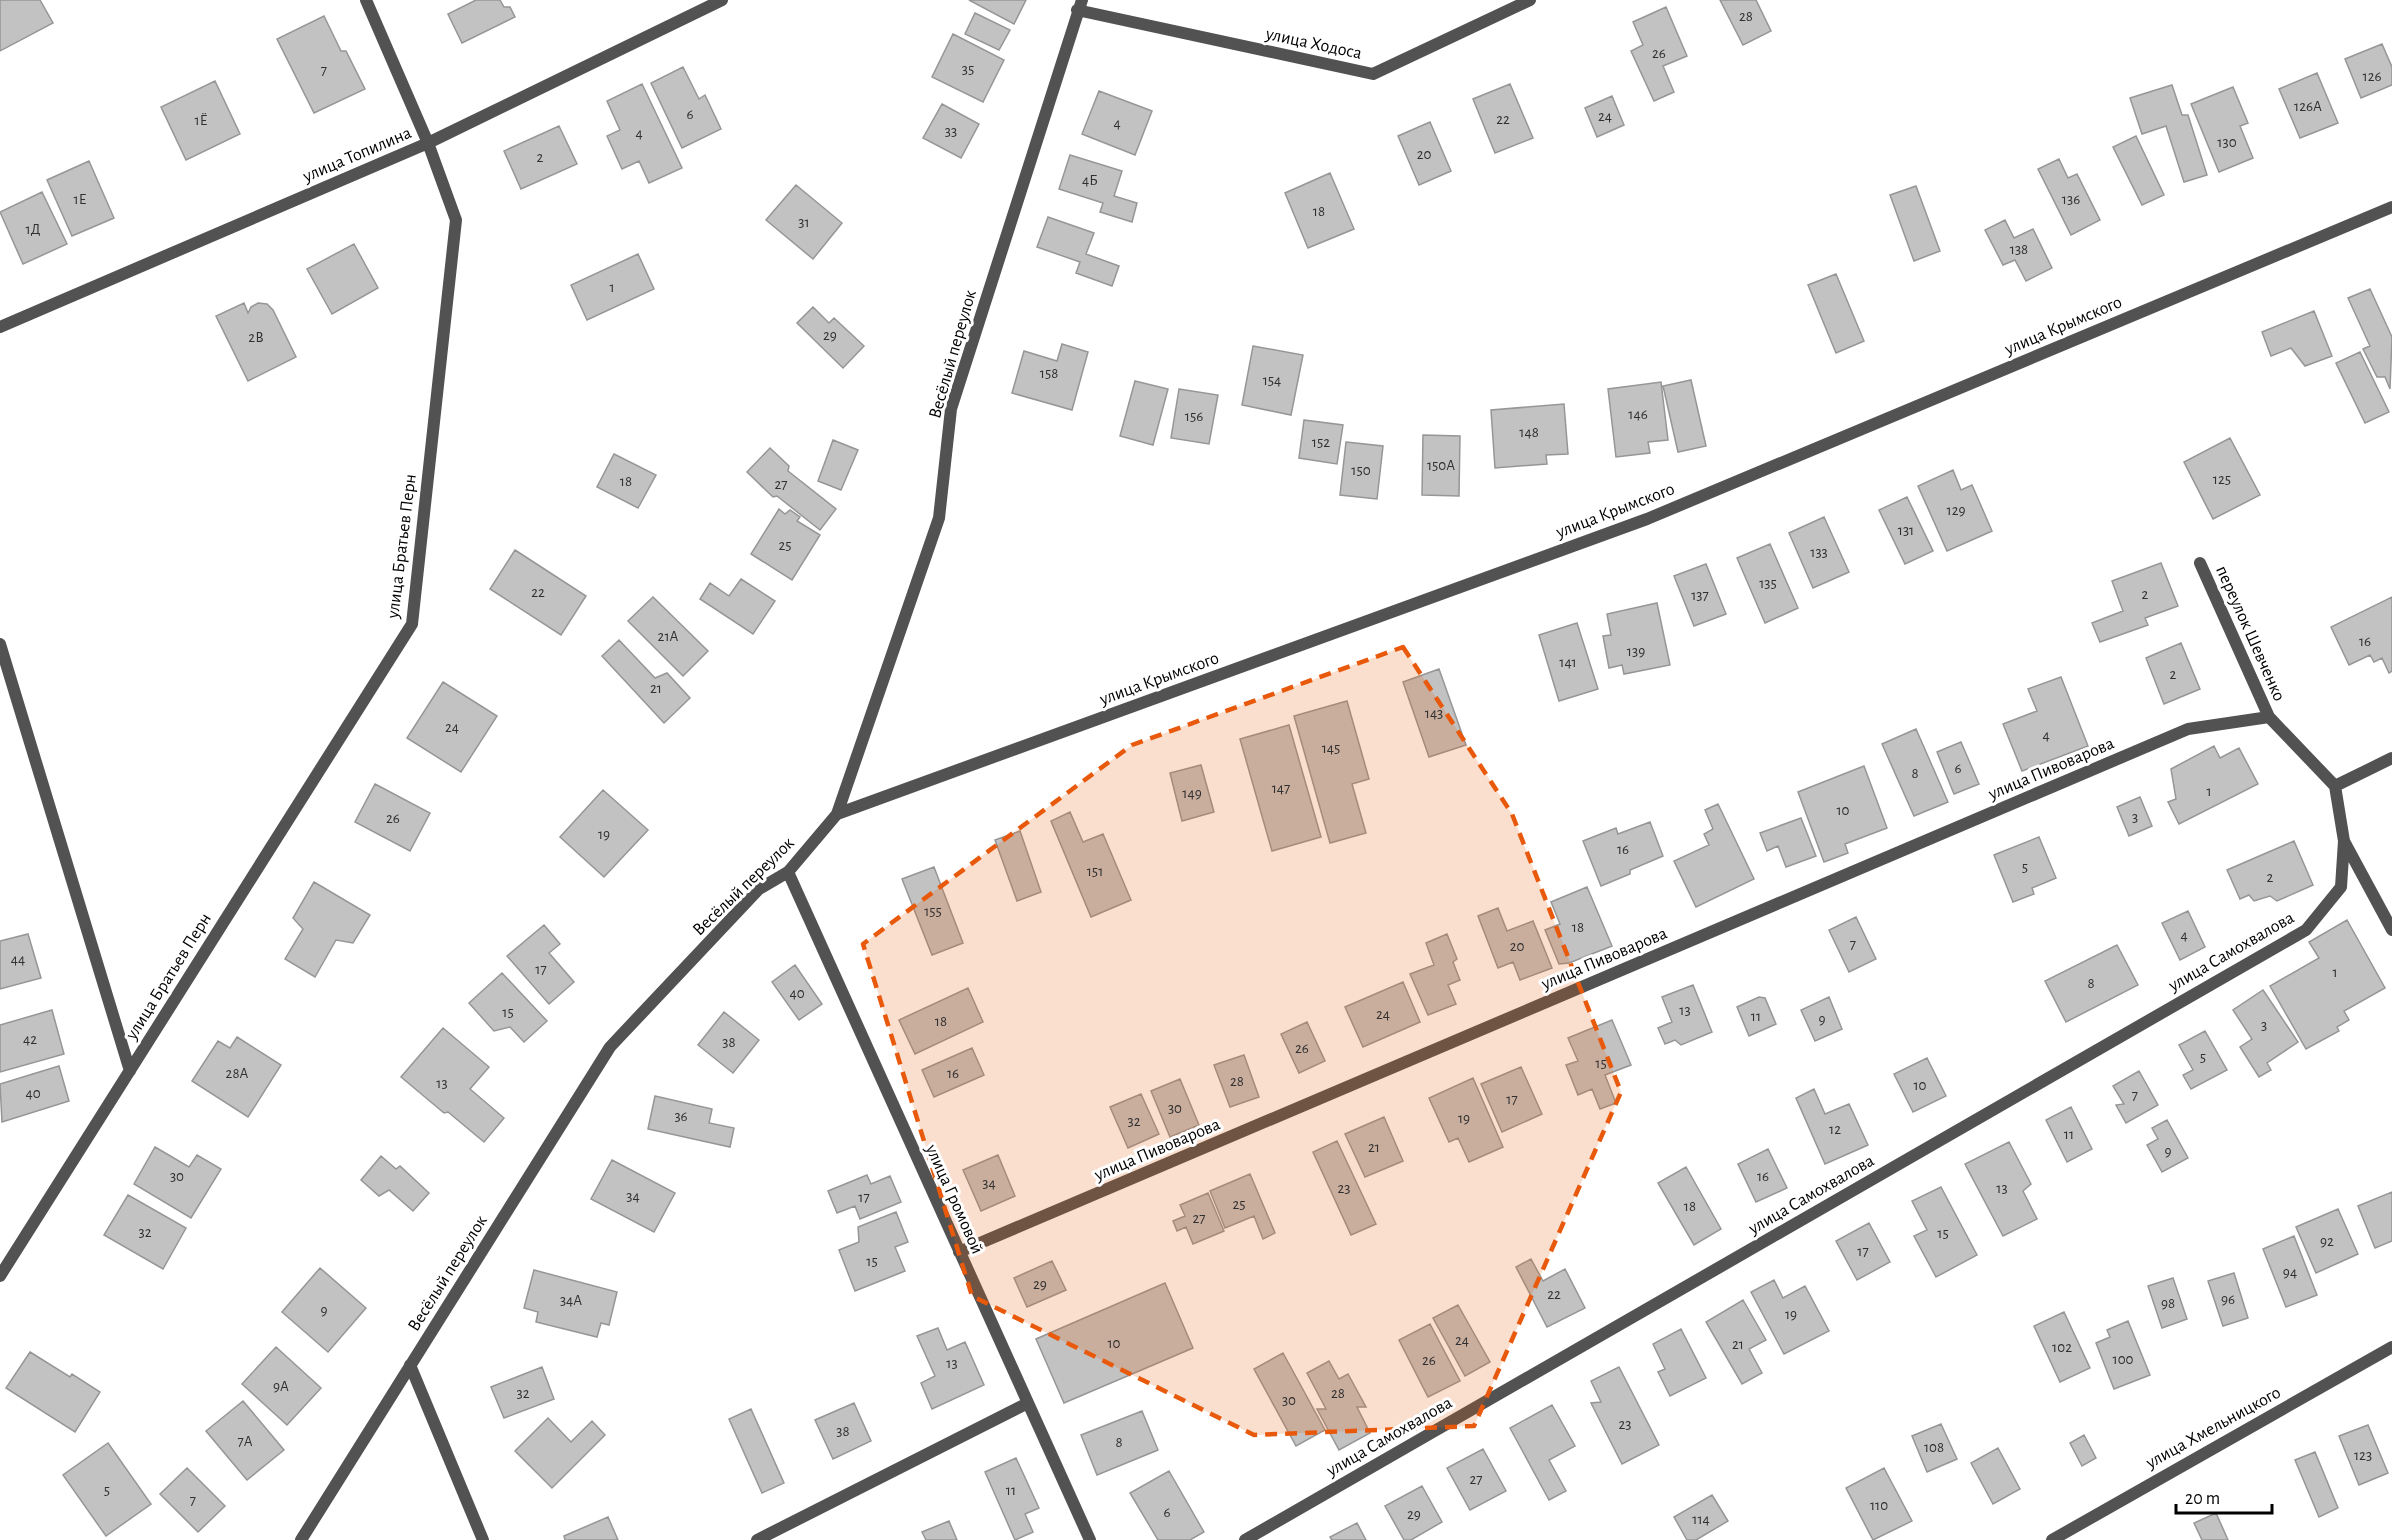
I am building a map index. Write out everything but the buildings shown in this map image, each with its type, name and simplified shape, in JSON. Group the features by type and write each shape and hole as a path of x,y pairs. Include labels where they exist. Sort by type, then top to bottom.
{"street":[{"name":"улица Братьев Перн","path":"0,1276 412,624 456,220 428,143 366,0"},
{"name":"улица Топилина","path":"0,327 428,143 722,0"},
{"name":"улица Ходоса","path":"1079,5 1373,74 1530,0"},
{"name":"Весёлый переулок","path":"300,1540 610,1047 759,889 788,872 837,814 939,518 951,409 1079,5"},
{"name":"улица Крымского","path":"837,814 1647,519 2392,207"},
{"name":"переулок Шевченко","path":"2200,563 2269,717 2335,786"},
{"name":"улица Братьев Перн","path":"0,644 130,1071"},
{"name":"улица Пивоварова","path":"959,1252 2188,729 2269,717"},
{"path":"2392,758 2335,786 2344,841 2392,930"},
{"name":"улица Самохвалова","path":"1245,1540 2306,930 2341,887 2344,841"},
{"name":"улица Громовой","path":"788,872 1090,1540"},
{"name":"улица Хмельницкого","path":"2052,1540 2392,1347"},
{"path":"410,1365 483,1540"},
{"path":"758,1540 1028,1403"}],"highlighted area":[{"path":"1403,647 1512,814 1621,1092 1474,1426 1254,1435 972,1296 863,944 1132,745"}]}
